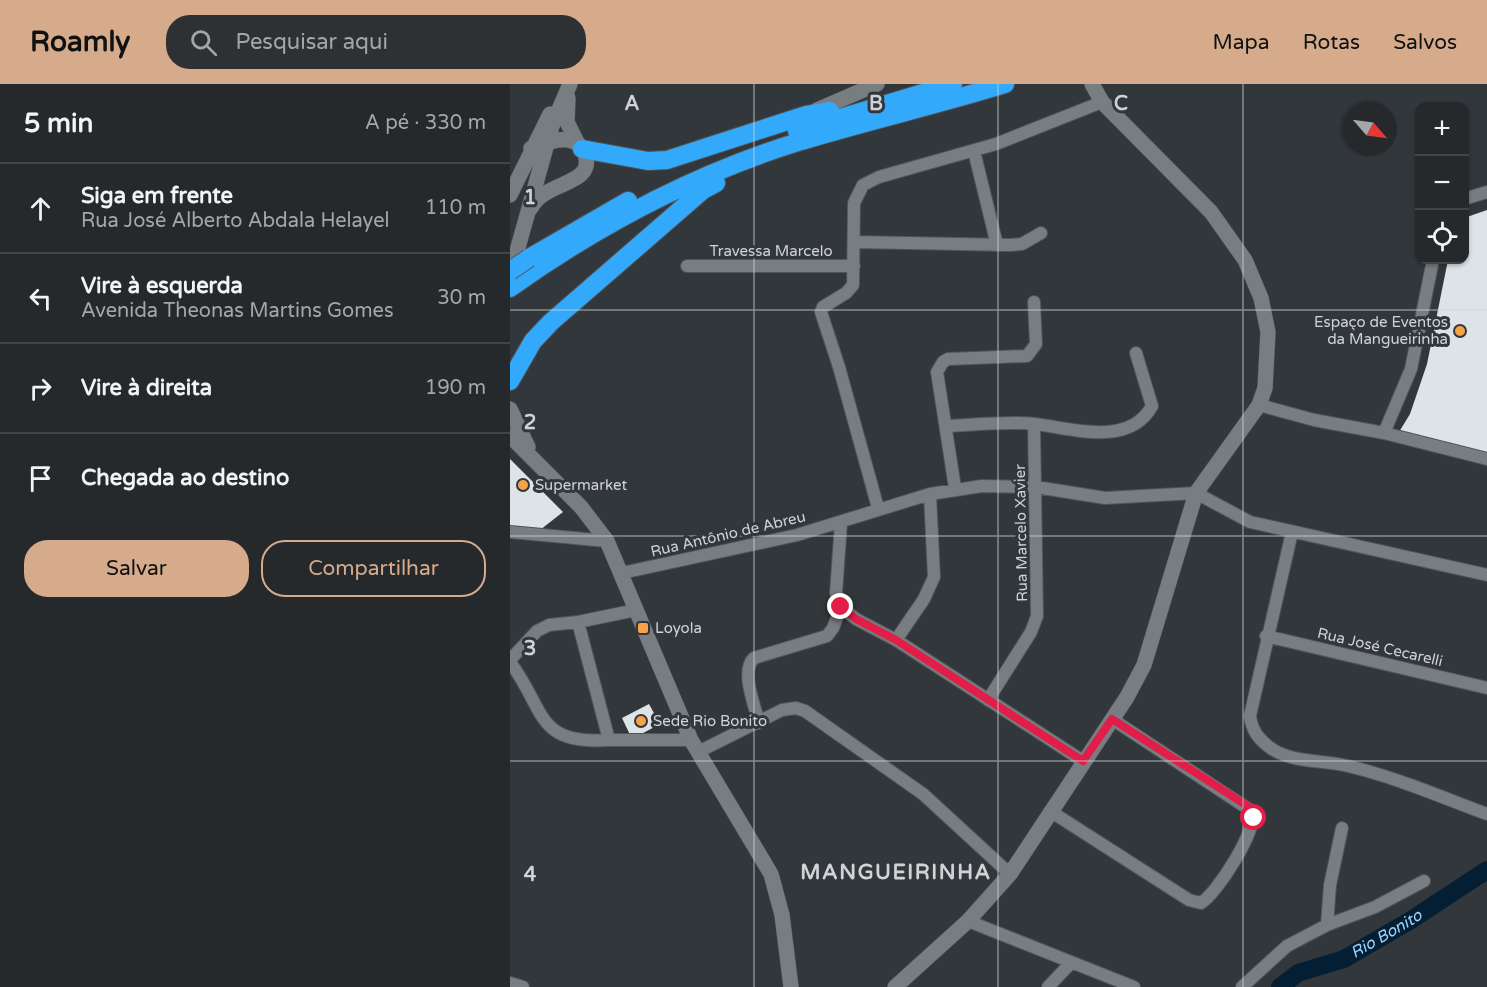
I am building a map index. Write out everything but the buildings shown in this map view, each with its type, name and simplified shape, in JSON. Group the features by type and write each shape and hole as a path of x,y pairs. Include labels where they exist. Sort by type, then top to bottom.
{"highway":[{"path":"510,288 515,275 529,258 610,210 701,166 795,132 953,84"},
{"path":"515,275 659,199 708,177 798,142 938,105 1005,84"},
{"path":"580,146 648,161 667,160 807,115 882,104"},
{"path":"510,381 532,341 551,322 703,190 798,142"}],"street":[{"path":"515,275 521,230 558,109 570,84"},
{"path":"521,230 540,195 581,175 586,162 567,122 570,84"},
{"path":"510,195 531,148 570,84"},
{"path":"807,115 877,84"},
{"path":"895,987 968,921 1010,874 1112,719 1144,665 1196,493 1259,405 1267,373 1268,332 1261,298 1245,260 1211,212 1102,102 1092,84"},
{"path":"878,508 840,367 821,312 829,302 850,289 854,266 854,203 862,185 879,177 974,151 1102,102"},
{"path":"531,148 565,139 580,146"},
{"path":"974,151 997,245"},
{"path":"1469,197 1487,192"},
{"path":"855,242 1022,244 1041,233"},
{"path":"1384,433 1411,369 1431,264"},
{"name":"Travessa Marcelo","path":"687,266 854,266"},
{"path":"955,488 947,426 938,387 940,366 948,359 1027,356 1036,344 1034,302"},
{"path":"947,426 1034,424 1092,433 1123,428 1141,418 1150,409 1152,402 1136,353"},
{"path":"1259,405 1314,420 1384,433 1487,459"},
{"path":"510,409 532,455"},
{"name":"Rua Marcelo Xavier","path":"988,700 1031,632 1037,616 1034,424"},
{"path":"510,435 532,455 599,527 607,541 695,746 771,874 782,915 791,987"},
{"name":"Rua Antônio de Abreu","path":"622,573 797,535 841,523 878,508 955,488 1036,487 1105,498 1196,493"},
{"path":"1196,493 1240,519 1487,575"},
{"path":"896,640 924,599 934,571 930,494"},
{"path":"759,723 748,672 750,662 754,658 827,636 833,628 841,607 836,585 841,523"},
{"path":"510,532 607,541"},
{"path":"1292,532 1266,636 1250,716 1252,728 1273,750 1299,759 1348,766 1384,776 1487,814"},
{"path":"841,607 856,619 896,640 1083,761"},
{"path":"636,610 549,625 537,631 510,661 543,720 553,730 574,740 695,746 759,723 782,710 796,708 806,711 923,794 1010,874"},
{"path":"578,621 609,740"},
{"name":"Rua José Cecarelli","path":"1266,636 1487,688"},
{"path":"1050,810 1196,903 1205,900 1214,890 1250,832 1254,818 1249,807 1112,719"},
{"path":"1327,925 1330,885 1342,828"},
{"path":"1242,987 1287,946 1327,925 1375,907 1424,881"},
{"path":"968,921 1070,964 1134,987"},
{"path":"1048,987 1070,964"},
{"path":"510,983 523,987"}],"waterway":[{"name":"Rio Bonito","path":"1280,987 1298,973 1344,959 1411,920 1487,870"}],"place":[{"name":"Espaço de Eventos da Mangueirinha","path":"1460,331"},
{"name":"Supermarket","path":"523,485"},
{"name":"Loyola","path":"643,628"},
{"name":"Sede Rio Bonito","path":"641,721"}],"district":[{"name":"MANGUEIRINHA","path":"896,872"}],"route":[{"path":"841,607 856,619 896,640 1083,761 1112,719 1249,807 1254,818"}]}
